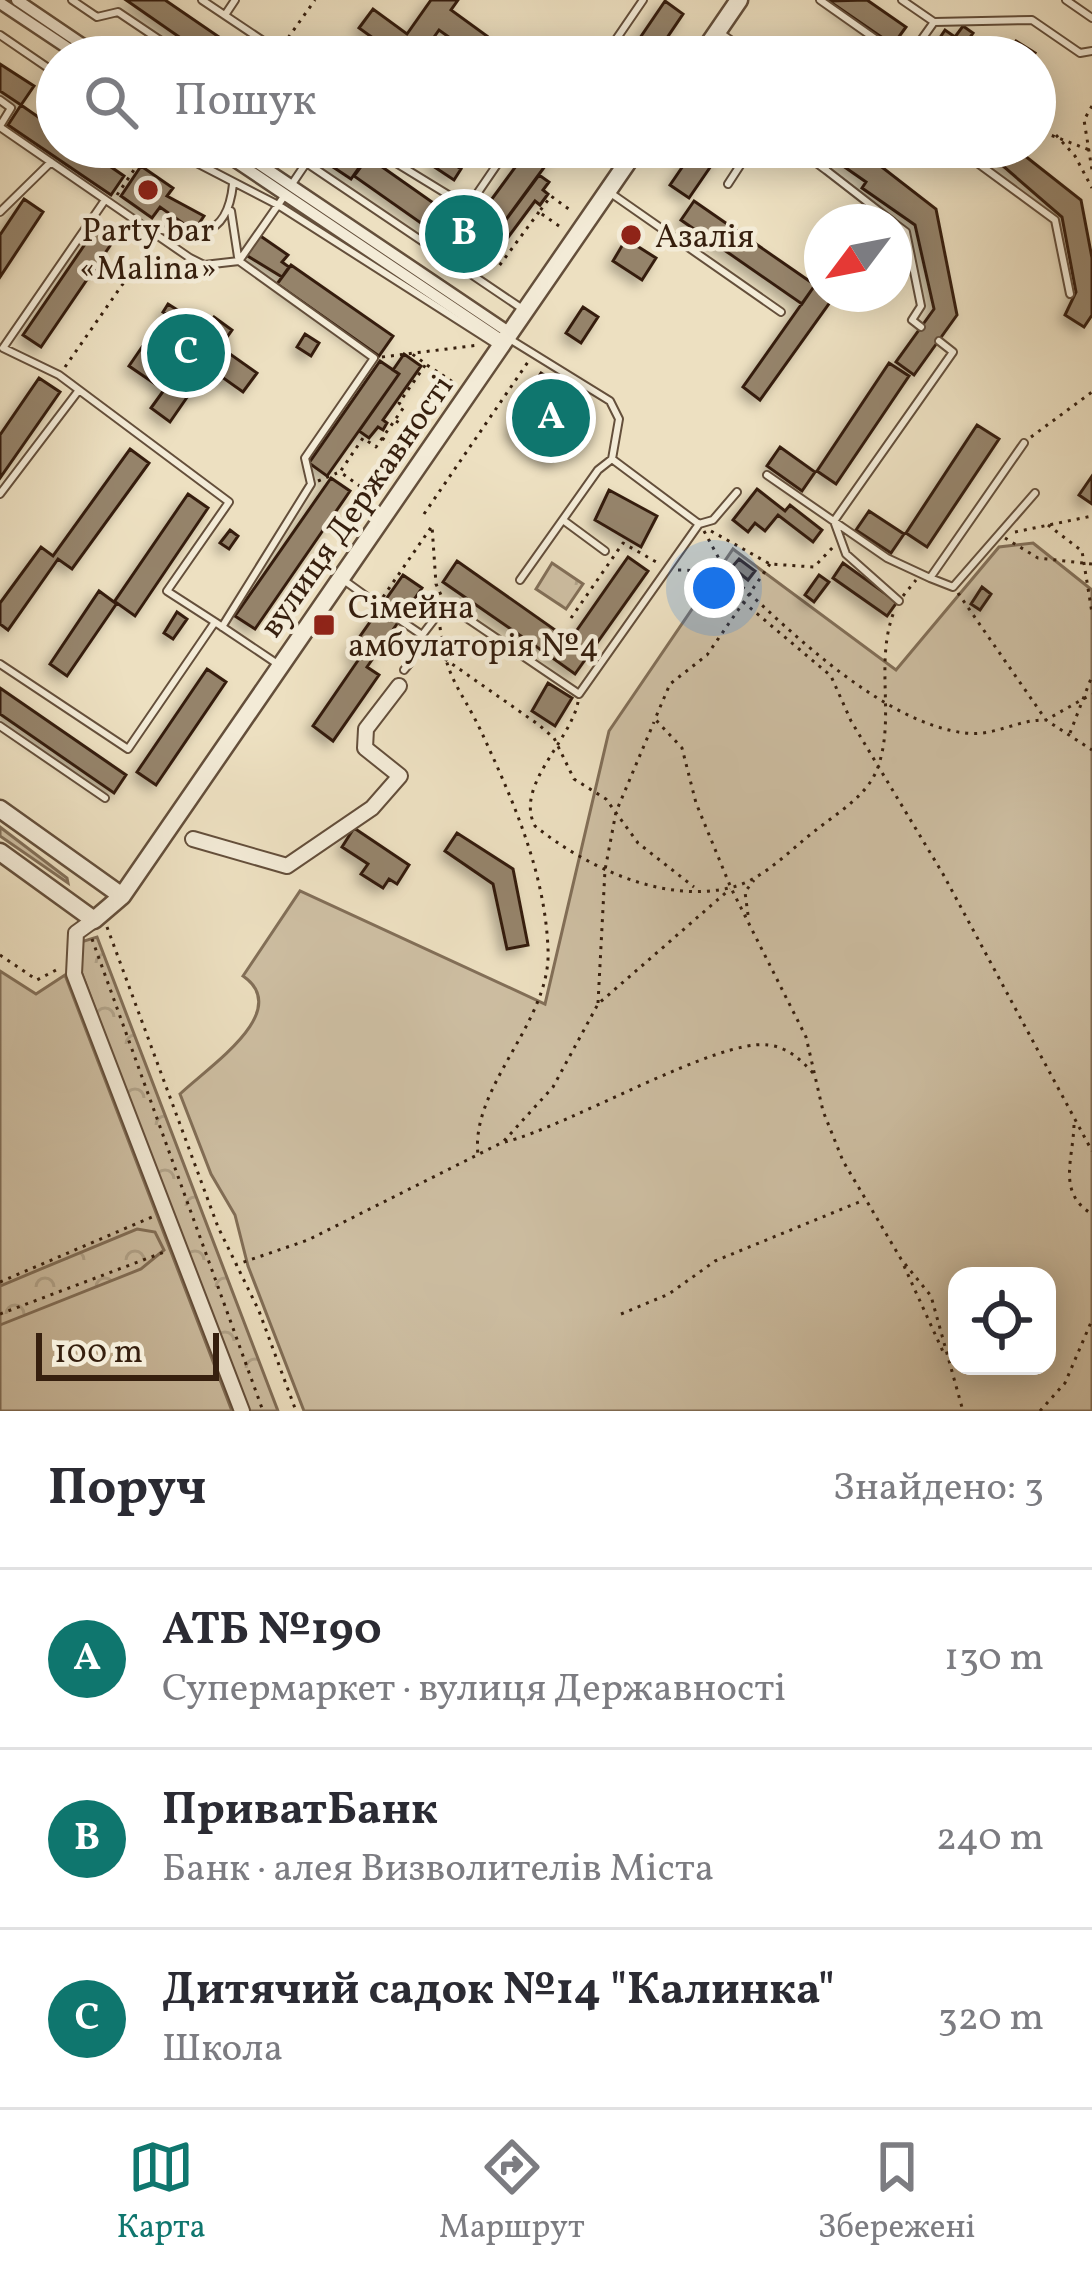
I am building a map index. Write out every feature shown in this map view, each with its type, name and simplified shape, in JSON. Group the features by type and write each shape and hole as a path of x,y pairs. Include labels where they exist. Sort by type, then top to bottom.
{"street":[{"path":"17,0 70,36"},
{"path":"715,36 739,0"},
{"path":"0,3 50,36"},
{"path":"245,168 505,340"},
{"path":"256,168 285,195"},
{"name":"вулиця Державності","path":"91,922 122,896 624,168"},
{"path":"193,839 287,866 372,808 400,776 365,748 366,729 399,686"},
{"path":"0,809 122,896"},
{"path":"0,852 91,922 76,933 74,974 242,1411"}],"lane":[{"path":"71,0 97,16 118,12 154,36"},
{"path":"202,0 253,36"},
{"path":"225,15 235,0"},
{"path":"618,36 643,0"},
{"path":"820,0 874,36"},
{"path":"902,0 934,22 1032,20 1055,36"},
{"path":"1066,0 1092,18"},
{"path":"922,36 934,22"},
{"path":"718,31 725,36"},
{"path":"0,35 36,60"},
{"path":"1056,36 1080,53 1092,52"},
{"path":"0,100 11,108 0,126 36,151"},
{"path":"0,212 45,168"},
{"path":"0,664 128,749 311,484 305,458 374,358 238,261 204,265 60,168"},
{"path":"204,168 233,184 285,195 505,340 610,401 620,419 612,459 520,580"},
{"path":"238,261 304,168"},
{"path":"314,168 525,311"},
{"path":"404,168 468,207 495,168"},
{"path":"728,184 738,168"},
{"path":"823,168 870,204"},
{"path":"984,168 1055,220 1070,294"},
{"path":"233,184 238,261"},
{"path":"608,191 781,312"},
{"path":"108,202 1,350 59,375 229,502 167,591 281,666"},
{"path":"144,227 195,235 224,220 231,206"},
{"path":"912,262 921,306 912,320 921,327"},
{"path":"834,521 953,352 939,341"},
{"path":"0,494 79,390"},
{"path":"930,578 1024,443"},
{"path":"612,459 699,524"},
{"path":"767,475 918,577 953,587 1035,493"},
{"path":"404,670 410,664 406,656 446,604 579,694 699,524 713,520 737,492"},
{"path":"563,520 605,551"},
{"path":"834,521 846,554 899,601"},
{"path":"341,578 380,605"},
{"path":"400,620 422,635"},
{"path":"0,726 105,798"}],"path":[{"path":"290,36 315,0"},
{"path":"1092,106 1084,120 1092,170"},
{"path":"1056,135 1089,149"},
{"path":"1056,135 1076,156 1092,188"},
{"path":"108,202 134,168"},
{"path":"478,251 499,266 550,196 570,210"},
{"path":"539,212 559,226"},
{"path":"59,375 156,235"},
{"path":"374,358 479,345"},
{"path":"408,351 453,382"},
{"path":"424,514 534,353"},
{"path":"311,484 340,472 363,438 376,447 404,406 398,403 426,364"},
{"path":"1024,443 1092,392"},
{"path":"394,420 418,434"},
{"path":"382,438 405,453"},
{"path":"340,472 375,497"},
{"path":"1001,535 1092,516"},
{"path":"699,524 770,564 814,567 836,544 834,521"},
{"path":"699,524 734,580 742,602"},
{"path":"1048,525 1067,536 1089,564 1092,613"},
{"path":"380,605 432,526 436,584 446,604"},
{"path":"1001,535 1038,558 1089,564"},
{"path":"571,618 623,543 669,570 699,570 726,581 742,602 831,676 878,770 943,874 1092,1151"},
{"path":"598,1004 598,913 616,812 670,684 707,656 770,564"},
{"path":"503,1142 553,1087 598,1004 731,888 756,877 861,795 878,770 885,739 889,624 918,577"},
{"path":"734,580 840,672 883,700 960,733 982,734 1028,719 1046,720 1092,694"},
{"path":"953,587 1046,720 1092,750"},
{"path":"438,614 443,658 515,808 544,905 549,955 516,1052 488,1095 475,1135 478,1155"},
{"path":"443,658 554,738 574,779 616,812 638,843 695,888"},
{"path":"1070,735 1078,703 1092,676"},
{"path":"579,694 558,751 532,792 529,815 551,839 604,870 637,882 731,888"},
{"path":"655,718 682,748 696,803 731,888 748,917 762,958 806,1037 836,1144 902,1259 931,1296 963,1411"},
{"path":"748,917 746,892 756,877"},
{"path":"91,922 108,928 235,1265 260,1311 296,1411"},
{"path":"91,922 263,1411"},
{"path":"0,955 37,980 52,976 74,955"},
{"path":"235,1265 308,1240 503,1142 571,1121 749,1045 791,1052 815,1075"},
{"path":"1075,1123 1067,1188 1076,1204 1092,1214"},
{"path":"621,1314 668,1294 715,1261 866,1199"},
{"path":"0,1282 166,1214"},
{"path":"0,1314 178,1247"},
{"path":"902,1259 947,1362"},
{"path":"1040,1411 1065,1383 1092,1320"}],"green space":[{"path":"1033,543 1092,590 1092,1411 304,1411 248,1266 235,1215 211,1174 180,1094 226,1054 253,1022 259,1005 256,990 243,976 300,891 545,1004 609,731 733,549 896,670 999,547"},
{"path":"552,563 583,584 566,609 536,589"},
{"path":"0,827 67,878 68,883 0,836"},
{"path":"97,937 278,1411 246,1411 71,945"},
{"path":"0,971 36,994 65,975 232,1411 0,1411"},
{"path":"137,1229 155,1232 164,1250 141,1269 0,1325 0,1286"}],"building":[{"path":"126,0 165,0 218,36 178,36"},
{"path":"431,0 458,0 451,10 487,36 447,36 439,30 435,36 370,36 359,28 373,9 407,34"},
{"path":"867,0 906,27 900,36 880,36 829,1"},
{"path":"665,1 683,14 668,36 641,36"},
{"path":"963,26 973,33 971,36 956,36"},
{"path":"0,64 34,86 21,105 0,91"},
{"path":"21,105 36,115 36,144 8,125"},
{"path":"71,168 112,168 124,176 111,195"},
{"path":"144,168 173,188 167,196 204,216 194,231 160,207 152,218 121,196"},
{"path":"334,168 359,168 351,179"},
{"path":"360,168 384,168 469,228 455,247 354,176"},
{"path":"436,168 461,169 454,180"},
{"path":"515,168 544,168 491,240 472,226"},
{"path":"682,168 710,168 689,198 670,185"},
{"path":"846,168 883,168 936,209 957,315 914,375 896,362 934,309 912,223 912,204 885,204 862,188 866,182"},
{"path":"1005,168 1040,168 1081,200 1092,258 1092,315 1084,327 1065,315 1076,292 1062,217"},
{"path":"539,175 549,182 543,190 548,194 540,205 535,201 498,251 482,239 491,240"},
{"path":"24,199 43,212 0,277 0,235"},
{"path":"694,201 804,277 804,301 802,304 681,220"},
{"path":"96,228 114,240 41,347 23,335"},
{"path":"259,235 288,255 282,262 289,267 282,277 246,255"},
{"path":"626,239 656,258 642,280 613,261"},
{"path":"291,265 393,336 379,356 277,284"},
{"path":"804,301 804,312 823,312 760,400 743,387"},
{"path":"168,304 182,313 176,321 163,312"},
{"path":"583,307 598,317 581,343 566,333"},
{"path":"214,317 232,330 220,347 257,373 243,392 208,367 170,422 151,408 164,390 129,366 142,347 176,371"},
{"path":"305,334 319,343 311,356 297,347"},
{"path":"404,354 421,366 383,420 387,423 383,430 378,427 369,438 359,431 399,374 393,370"},
{"path":"380,361 399,374 327,476 309,463"},
{"path":"889,363 909,376 836,484 817,471"},
{"path":"541,373 591,406 553,461 511,431 536,395 529,391"},
{"path":"39,378 60,392 0,478 0,435"},
{"path":"977,425 999,439 927,547 906,533"},
{"path":"780,447 815,472 802,491 767,466"},
{"path":"130,449 149,463 72,569 58,559 8,630 0,624 0,603 41,547 53,556"},
{"path":"1092,476 1092,504 1079,495"},
{"path":"331,478 350,491 255,629 235,616"},
{"path":"757,489 785,511 790,505 822,530 813,542 778,515 765,531 755,523 748,532 733,520"},
{"path":"609,490 657,516 641,547 595,520"},
{"path":"188,494 208,508 135,616 117,603 67,676 50,664 99,591 114,602"},
{"path":"869,511 904,534 891,553 856,530"},
{"path":"230,530 238,536 229,549 220,543"},
{"path":"628,557 648,571 575,674 544,652 558,632 570,640"},
{"path":"739,559 755,571 748,580 732,567"},
{"path":"457,561 558,632 544,652 443,582"},
{"path":"843,563 897,602 887,616 833,578"},
{"path":"403,575 422,588 367,667 379,675 333,741 313,726 359,659 349,652"},
{"path":"819,575 829,582 814,602 805,595"},
{"path":"982,587 991,594 980,610 971,604"},
{"path":"177,612 187,619 173,639 164,633"},
{"path":"207,669 226,682 156,785 137,772"},
{"path":"548,683 572,698 555,726 532,711"},
{"path":"0,688 126,775 114,793 0,714"},
{"path":"354,828 409,865 397,884 389,879 383,888 361,874 368,864 342,847"},
{"path":"457,833 513,869 528,945 507,949 493,884 445,851"}],"place":[{"name":"Party bar «Malina»","path":"148,190"},
{"name":"ПриватБанк","path":"464,234"},
{"name":"Азалія","path":"631,235"},
{"name":"Дитячий садок №14 \"Калинка\"","path":"186,353"},
{"name":"АТБ №190","path":"551,418"},
{"name":"Сімейна амбулаторія №4","path":"324,625"}]}
